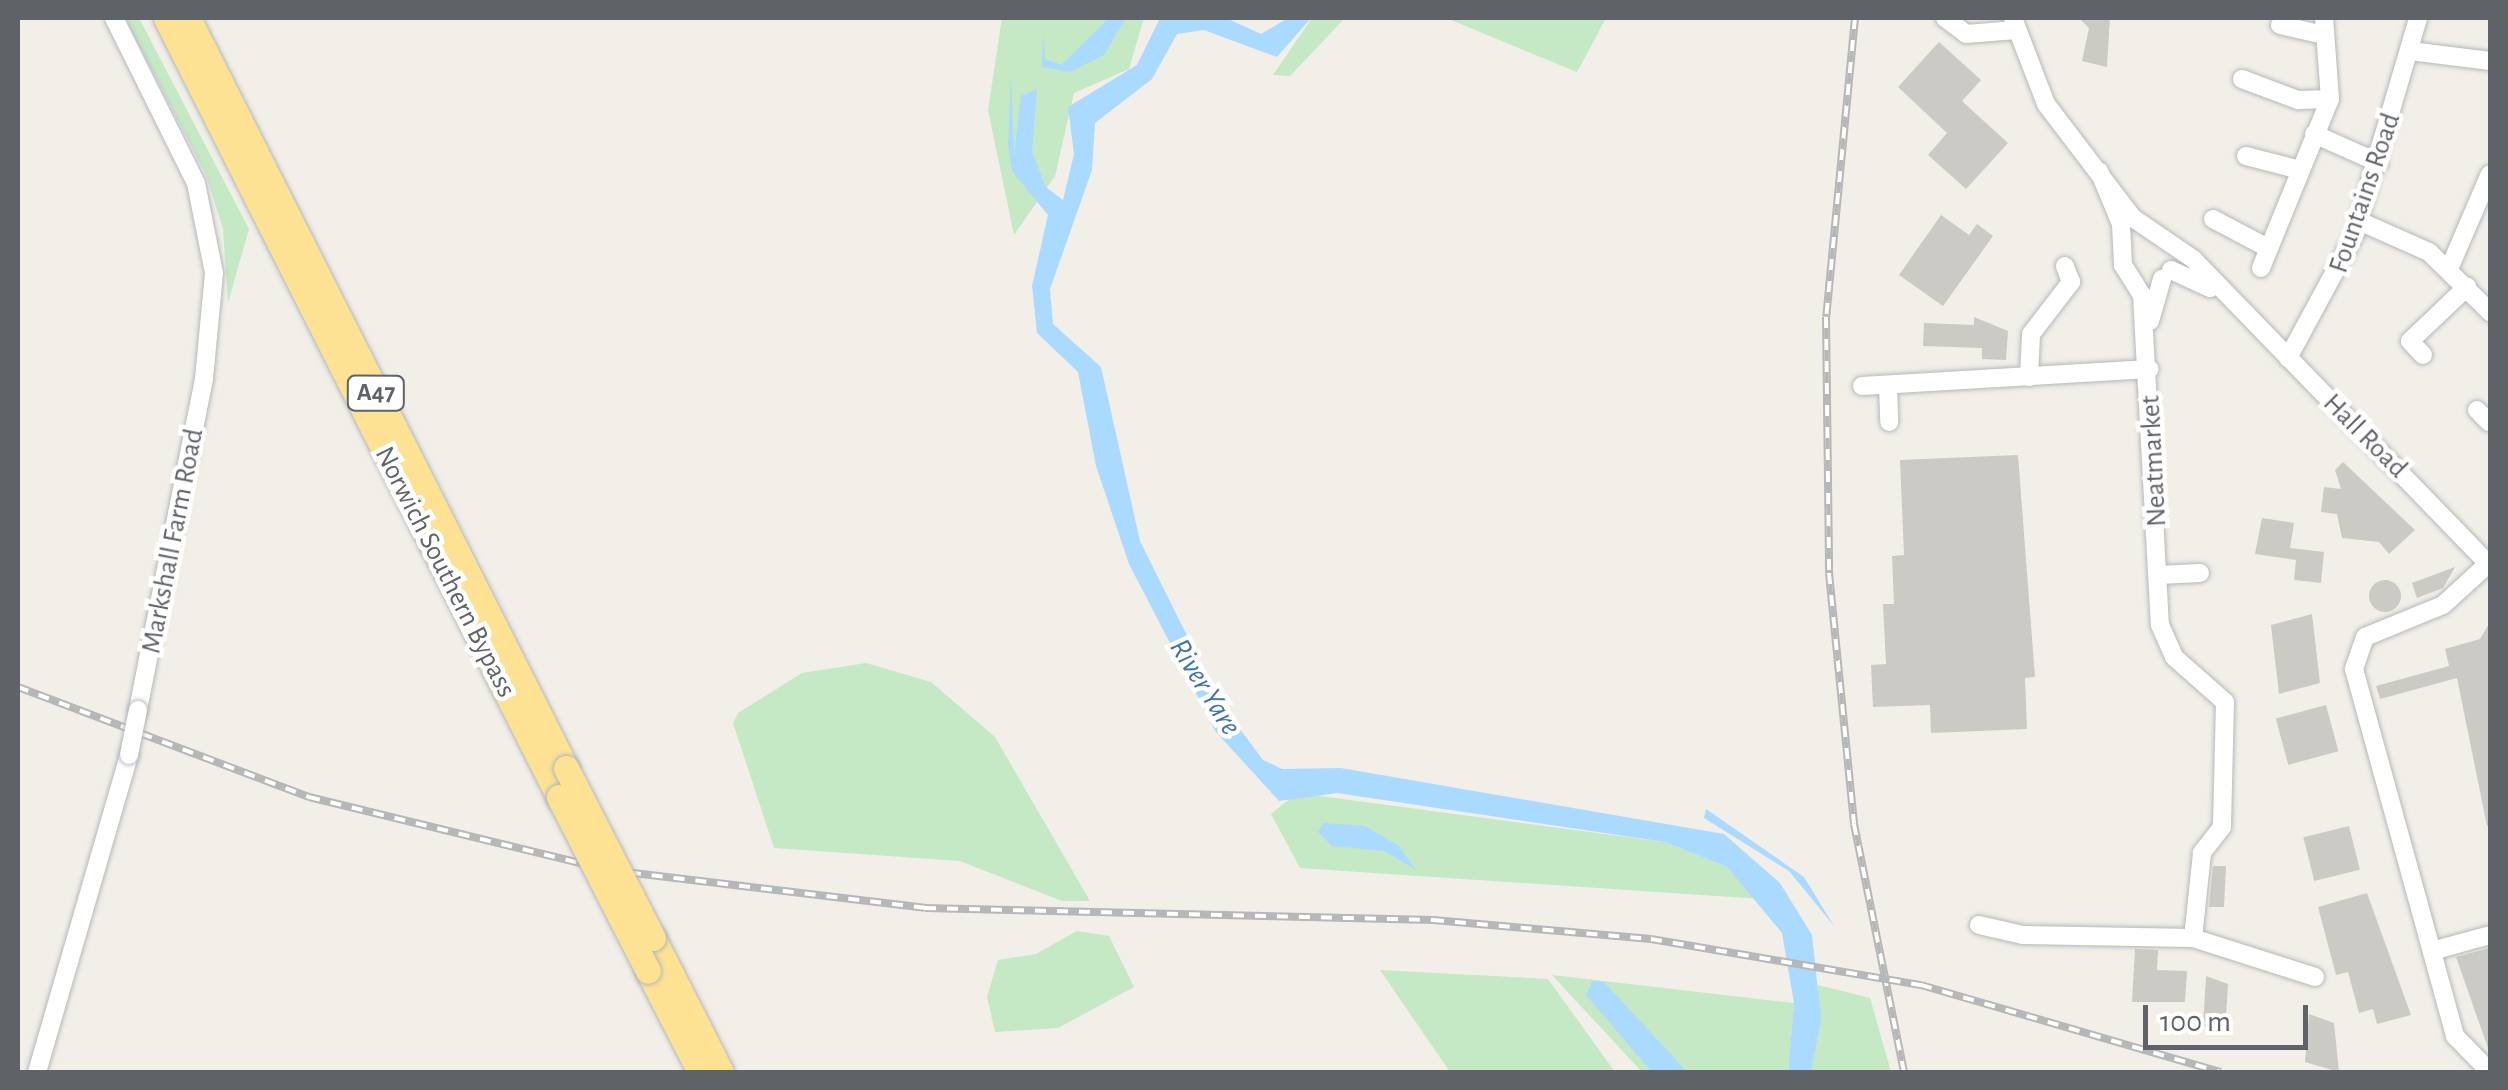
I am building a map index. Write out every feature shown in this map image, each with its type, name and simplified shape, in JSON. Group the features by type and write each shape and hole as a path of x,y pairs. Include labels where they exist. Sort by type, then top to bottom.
{"highway":[{"name":"Norwich Southern Bypass","path":"163,18 700,1072"},
{"name":"Norwich Southern Bypass","path":"188,18 721,1072"},
{"name":"A47","path":"198,18 283,210"}],"street":[{"name":"Markshall Farm Road","path":"37,1072 129,755 204,379 214,273 196,183 114,18"},
{"path":"1945,18 1966,34 2014,24"},
{"name":"Fountains Road","path":"2288,358 2359,221 2379,163 2418,18"},
{"name":"Hall Road","path":"2014,24 2046,104 2147,228 2175,248 2238,308 2490,564"},
{"path":"2262,268 2330,99 2324,26 2280,25"},
{"path":"2410,50 2490,62"},
{"path":"2242,78 2298,100 2330,99"},
{"path":"2314,134 2379,163"},
{"path":"2246,156 2300,170"},
{"name":"Hall Road","path":"2099,171 2134,278 2166,274 2238,308"},
{"path":"2449,269 2490,174"},
{"path":"2213,219 2268,248"},
{"path":"2359,221 2449,269 2490,312"},
{"path":"2122,246 2147,228"},
{"path":"2166,274 2175,248"},
{"path":"2029,377 2031,334 2072,282 2065,266"},
{"name":"Neatmarket","path":"2148,346 2166,274"},
{"name":"Neatmarket","path":"2134,278 2148,346 2160,625 2174,657 2225,702 2222,826 2202,853 2193,938"},
{"path":"2411,342 2467,287"},
{"path":"1862,386 2149,369"},
{"path":"1888,385 1889,422"},
{"path":"2490,564 2443,606 2365,637 2354,659 2455,1036 2490,1072"},
{"path":"2158,575 2200,573"},
{"path":"1979,925 2040,936 2193,938 2315,977"},
{"path":"2432,951 2490,935"}],"green space":[{"path":"125,18 139,18 249,229 228,303 223,229 206,175"},
{"path":"1002,18 1144,18 1129,69 1074,93 1055,176 1014,235 988,110"},
{"path":"1312,18 1345,18 1290,76 1273,75"},
{"path":"1446,18 1606,18 1577,72"},
{"path":"866,663 931,682 995,737 1090,901 1062,901 960,861 774,848 733,723 738,713 802,673"},
{"path":"1297,793 1665,842 1727,867 1761,899 1300,868 1271,814"},
{"path":"1077,931 1109,936 1134,987 1058,1028 995,1032 987,997 998,960 1036,954"},
{"path":"1380,970 1548,979 1615,1072 1450,1072"},
{"path":"1552,975 1794,1003 1788,1072 1642,1072"},
{"path":"1818,985 1870,998 1891,1072 1811,1072"}],"water":[{"path":"1109,18 1126,18 1104,55 1070,72 1042,67 1043,33 1045,59 1061,65"},
{"name":"River Yare","path":"1160,18 1226,18 1261,34 1288,18 1311,18 1277,57 1204,30 1177,34 1152,79 1095,123 1092,170 1050,289 1053,324 1101,367 1140,541 1220,702 1263,760 1282,769 1341,768 1724,834 1780,883 1812,935 1821,1018 1811,1072 1788,1072 1794,1003 1782,933 1727,867 1665,842 1337,793 1279,801 1216,732 1129,564 1096,466 1078,372 1037,333 1032,286 1048,215 1012,171 1008,145 1011,76 1014,155 1021,96 1037,89 1032,152 1046,187 1063,200 1074,154 1068,107 1137,65"},
{"path":"1706,809 1804,877 1834,926 1789,871 1704,818"},
{"path":"1323,823 1365,826 1399,846 1416,870 1384,851 1332,846 1318,832"},
{"path":"1592,981 1604,982 1687,1072 1652,1072 1586,995"}],"building":[{"path":"2079,18 2110,18 2107,67 2082,61 2089,28"},
{"path":"1939,42 1981,80 1962,101 2008,143 1966,189 1928,155 1947,133 1898,87"},
{"path":"1941,215 1969,235 1977,224 1993,236 1943,306 1899,275"},
{"path":"1974,317 2008,331 2006,360 1982,359 1982,348 1923,346 1924,323 1974,325"},
{"path":"2018,455 2035,677 2025,678 2027,729 1931,733 1930,705 1873,707 1871,665 1886,664 1883,604 1894,604 1892,556 1904,555 1900,460"},
{"path":"2343,462 2415,530 2389,554 2379,542 2342,538 2337,514 2321,512 2324,487 2341,489 2335,470"},
{"path":"2262,518 2294,523 2290,548 2324,552 2321,583 2294,580 2296,560 2255,554"},
{"path":"2455,567 2443,588 2417,598 2412,583"},
{"path":"2385,580 2396,585 2401,596 2396,607 2385,612 2374,607 2369,596 2374,585"},
{"path":"2312,614 2320,683 2279,694 2271,625"},
{"path":"2490,622 2487,826 2457,678 2380,699 2376,686 2449,666 2445,649 2480,639"},
{"path":"2326,705 2338,751 2288,765 2276,718"},
{"path":"2349,826 2360,870 2314,881 2303,837"},
{"path":"2213,866 2226,866 2224,907 2209,907"},
{"path":"2367,893 2411,1015 2377,1024 2373,1009 2359,1013 2348,972 2336,975 2318,907"},
{"path":"2490,948 2490,1048 2488,1048 2456,957"},
{"path":"2135,949 2158,950 2157,970 2187,971 2185,1002 2132,1002"},
{"path":"2206,976 2228,984 2225,1034 2203,1026"},
{"path":"2309,1014 2334,1023 2339,1072 2305,1062"}],"railway":[{"path":"1855,18 1826,317 1829,573 1854,824 1904,1072"},
{"path":"18,687 309,797 608,870 925,908 1433,920 1651,939 1921,985 2221,1072"}]}
